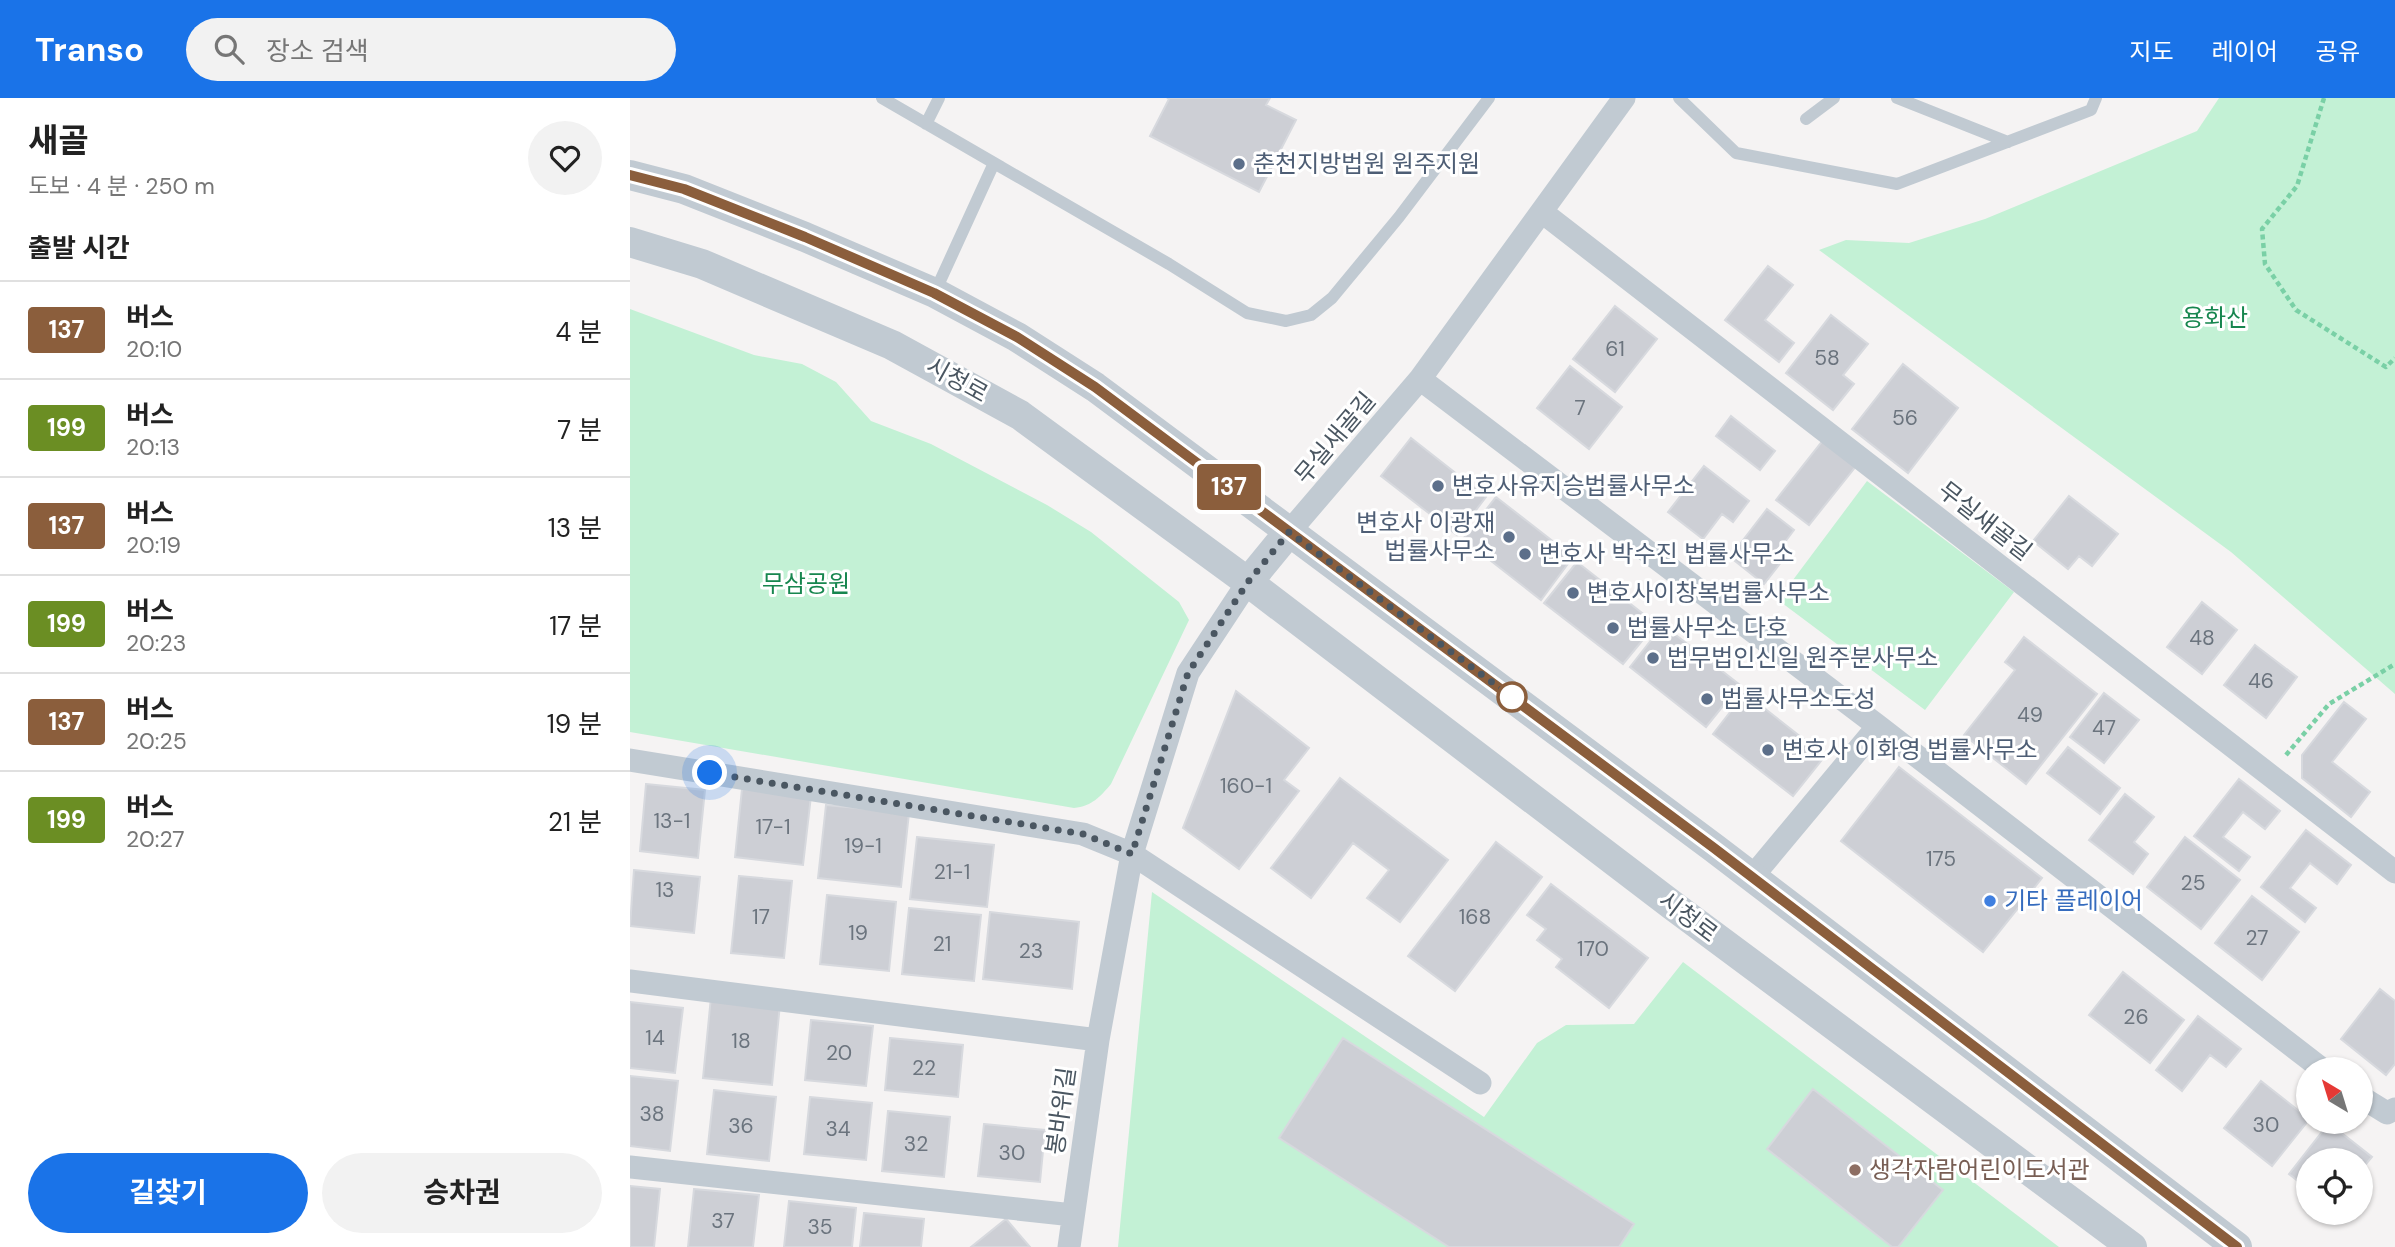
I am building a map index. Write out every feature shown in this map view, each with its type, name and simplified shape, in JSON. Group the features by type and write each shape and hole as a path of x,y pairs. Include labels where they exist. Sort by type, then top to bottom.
{"street":[{"name":"무실새골길","path":"1289,532 1420,379 1624,98"},
{"path":"630,175 684,189 805,237 934,293 1017,337 1095,387 1752,877 2237,1247"},
{"name":"무실새골길","path":"1542,212 2395,872"},
{"name":"시청로","path":"630,242 702,264 784,297 892,345 1020,415 1248,582 1672,905 2132,1247"},
{"path":"1420,379 1878,726 2306,1057"},
{"path":"1098,1040 1132,854 1188,673 1248,582 1289,532"},
{"path":"1752,877 1878,726"},
{"path":"630,760 1083,834 1132,854 1480,1083"},
{"name":"봉바위길","path":"630,981 1098,1040 1069,1247"},
{"path":"2373,1104 2387,1112 2395,1109"},
{"path":"630,1167 1073,1215"}],"lane":[{"path":"882,98 1158,257 1247,313 1286,321 1311,315 1332,298 1399,217 1489,98"},
{"path":"926,124 939,98"},
{"path":"1679,98 1736,153 1897,184 2091,110 2096,98"},
{"path":"1806,119 1835,98"},
{"path":"1897,98 2008,142"},
{"path":"934,293 994,163 1001,167"}],"path":[{"path":"2324,98 2297,186 2262,229 2264,264 2296,310 2386,367 2395,358"},
{"path":"2270,775 2329,704 2395,664"}],"green space":[{"name":"용화산","path":"2219,98 2395,98 2395,694 2231,552 1819,250 1846,240 1909,243 1985,219 2197,131"},
{"name":"무삼공원","path":"630,309 754,355 802,364 836,382 871,421 931,444 1047,505 1091,532 1179,602 1189,620 1111,784 1099,797 1091,803 1074,808 630,732"},
{"path":"1867,481 2014,592 1925,710 1778,600"},
{"path":"1152,892 1484,1117 1537,1043 1566,1025 1634,1024 1683,962 2059,1247 1118,1247"}],"building":[{"name":"춘천지방법원 원주지원","path":"1167,98 1270,98 1266,105 1296,120 1259,192 1150,136 1169,99"},
{"path":"1768,266 1793,285 1765,320 1794,343 1779,362 1725,320"},
{"path":"1615,306 1657,339 1615,392 1573,359"},
{"path":"1831,315 1868,344 1843,375 1854,384 1833,410 1786,373"},
{"path":"1903,364 1958,408 1908,473 1852,429"},
{"path":"1570,366 1622,407 1589,449 1537,408"},
{"path":"1731,416 1775,451 1760,470 1716,436"},
{"path":"1411,438 1486,497 1457,535 1381,476"},
{"path":"1824,439 1857,465 1809,525 1776,500"},
{"path":"1704,466 1749,501 1733,522 1722,514 1703,539 1668,512"},
{"path":"2069,496 2118,534 2092,566 2079,556 2068,569 2033,541"},
{"path":"1496,497 1573,557 1541,600 1463,539"},
{"path":"1767,509 1794,530 1782,546 1789,552 1764,584 1730,557"},
{"path":"1577,562 1656,624 1623,664 1544,603"},
{"path":"2202,602 2237,630 2202,674 2167,647"},
{"path":"1663,625 1740,685 1706,727 1630,667"},
{"path":"2024,637 2097,694 2026,784 1964,735 2015,670 2005,662"},
{"path":"2255,645 2297,677 2266,718 2224,685"},
{"path":"1236,691 1309,748 1284,780 1299,791 1239,869 1183,828"},
{"path":"1745,693 1825,756 1793,796 1713,734"},
{"path":"2104,693 2139,720 2104,763 2070,737"},
{"path":"2344,702 2366,719 2332,762 2370,792 2351,817 2302,778 2302,755"},
{"path":"2068,747 2120,788 2100,814 2047,773"},
{"path":"1899,767 2042,878 1983,952 1841,841"},
{"path":"1340,778 1448,860 1400,922 1367,898 1389,870 1353,843 1311,898 1271,868"},
{"path":"2239,779 2280,811 2265,829 2243,812 2223,837 2250,857 2239,871 2194,836"},
{"path":"646,784 705,790 698,858 640,851"},
{"path":"742,789 811,796 803,865 735,857"},
{"path":"2125,794 2154,817 2134,842 2148,854 2133,874 2089,840"},
{"path":"826,805 909,813 901,887 818,878"},
{"path":"2306,830 2351,865 2337,884 2310,863 2290,888 2316,908 2305,922 2261,887"},
{"path":"917,837 994,845 987,907 910,899"},
{"path":"2185,837 2240,880 2201,929 2147,887"},
{"path":"1496,842 1542,877 1455,991 1408,956"},
{"path":"634,870 700,877 694,933 630,926"},
{"path":"739,876 792,881 784,958 731,953"},
{"path":"1551,884 1648,958 1609,1008 1556,967 1562,959 1537,940 1546,929 1527,915"},
{"path":"827,895 896,902 889,971 820,964"},
{"path":"2252,896 2299,932 2262,980 2215,943"},
{"path":"909,908 981,915 974,981 902,974"},
{"path":"990,912 1079,922 1072,989 983,979"},
{"path":"2123,972 2184,1020 2150,1063 2089,1015"},
{"path":"2380,989 2395,1001 2395,1064 2386,1075 2373,1065 2373,1057 2364,1057 2341,1039"},
{"path":"711,997 780,1004 772,1085 703,1078"},
{"path":"630,1002 683,1008 675,1073 630,1068"},
{"path":"2198,1016 2241,1049 2226,1067 2210,1055 2182,1091 2156,1070"},
{"path":"811,1020 873,1026 866,1086 805,1080"},
{"path":"890,1038 963,1045 958,1097 885,1090"},
{"path":"1343,1038 1634,1224 1619,1247 1449,1247 1279,1138"},
{"path":"630,1076 678,1081 670,1151 630,1146"},
{"path":"2261,1081 2296,1109 2298,1134 2272,1166 2224,1128"},
{"name":"생각자람어린이도서관","path":"1813,1089 1943,1190 1898,1247 1892,1247 1767,1149"},
{"path":"714,1090 776,1097 769,1161 707,1154"},
{"path":"810,1097 872,1103 866,1160 804,1154"},
{"path":"888,1111 950,1117 944,1177 882,1171"},
{"path":"984,1124 1045,1130 1040,1182 978,1176"},
{"path":"2320,1134 2343,1134 2361,1148 2309,1148"},
{"path":"2296,1165 2296,1180 2289,1174"},
{"path":"630,1186 660,1189 654,1247 630,1247"},
{"path":"694,1189 759,1195 753,1247 688,1247"},
{"path":"789,1201 856,1208 852,1247 784,1247"},
{"path":"864,1213 924,1219 921,1247 860,1247"},
{"path":"1006,1219 1030,1247 971,1247"}],"bus line":[{"name":"137","path":"630,175 684,189 805,237 934,293 1017,337 1095,387 1714,848 2237,1247"}],"place":[{"name":"춘천지방법원 원주지원","path":"1239,164"},
{"name":"변호사유지승법률사무소","path":"1438,486"},
{"name":"변호사 이광재 법률사무소","path":"1509,537"},
{"name":"변호사 박수진 법률사무소","path":"1525,554"},
{"name":"변호사이창복법률사무소","path":"1573,593"},
{"name":"법률사무소 다호","path":"1613,628"},
{"name":"법무법인신일 원주분사무소","path":"1653,658"},
{"name":"법률사무소도성","path":"1707,699"},
{"name":"변호사 이화영 법률사무소","path":"1768,750"},
{"name":"기타 플레이어","path":"1990,901"},
{"name":"생각자람어린이도서관","path":"1855,1170"}],"route":[{"path":"710,773 1083,834 1132,854 1188,673 1248,582 1289,532 1512,697"}]}
